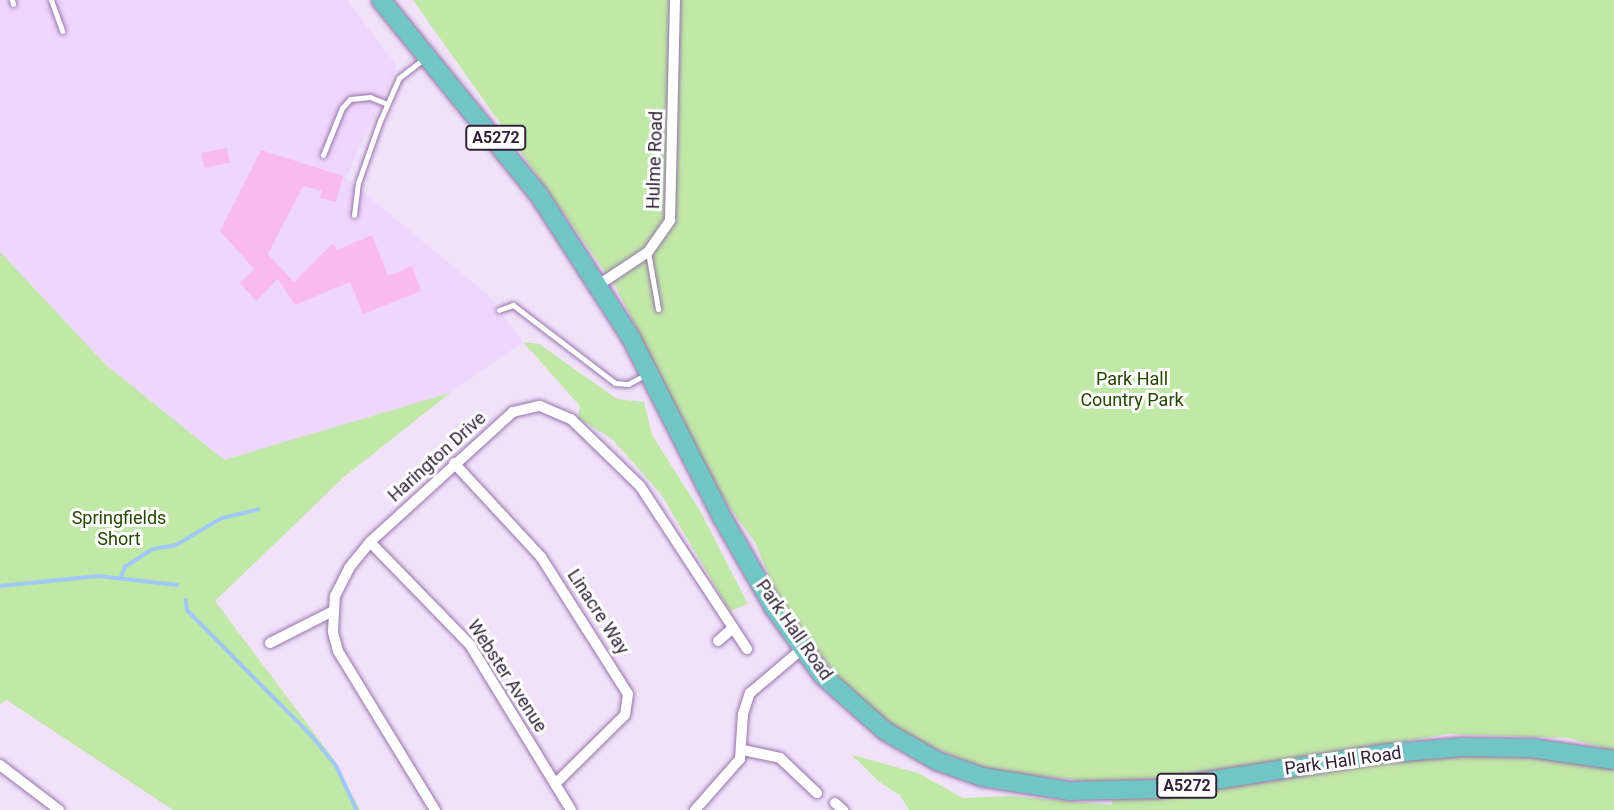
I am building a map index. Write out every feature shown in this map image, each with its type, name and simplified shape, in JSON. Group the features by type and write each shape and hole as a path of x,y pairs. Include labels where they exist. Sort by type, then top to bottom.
{"main road":[{"name":"Park Hall Road","path":"381,0 429,54 539,195 649,372 723,519 802,649 823,676 885,731 937,761 1019,785 1069,791 1151,790 1380,754 1463,747 1532,748 1614,760"}],"street":[{"name":"Hulme Road","path":"597,286 648,252 667,230 673,205 676,0"},
{"name":"Harington Drive","path":"435,810 338,651 333,611 339,584 370,542 513,412 540,405 571,419 640,486 747,649"},
{"name":"Linacre Way","path":"454,463 541,557 628,694 625,715 555,784"},
{"name":"Webster Avenue","path":"370,542 470,645 571,810"},
{"path":"270,643 333,611"},
{"path":"718,640 733,628"},
{"path":"695,810 734,768 743,750 743,714 751,693 802,649"},
{"path":"743,750 780,758 817,793"},
{"path":"0,765 59,810"}],"lane":[{"path":"51,0 62,31"},
{"path":"354,215 358,183 399,78 429,54"},
{"path":"323,155 342,107 350,99 370,97 387,104"},
{"path":"648,252 658,309"},
{"path":"499,310 513,305 615,383 636,382 649,372"}],"shaded area":[{"path":"0,0 347,0 397,66 346,178 489,296 523,342 450,393 224,461 106,365 0,252"}],"green space":[{"name":"Park Hall Country Park","path":"413,0 1614,0 1614,751 1568,738 1448,734 1184,779 1098,782 993,771 912,740 848,688 805,637 776,594 755,542 718,492 616,287"},
{"name":"Springfields Short","path":"0,252 106,365 224,460 450,393 345,476 215,601 335,761 360,810 173,810 7,700 0,704"},
{"path":"523,342 539,344 617,399 644,402 652,435 699,509 748,604 730,611 661,494 612,439 578,418 580,406"},
{"path":"1463,747 1614,762 1614,810 909,810 900,795 879,782 852,755 918,773 963,798 1009,796 1112,805 1111,792"}],"building":[{"path":"227,148 230,163 204,168 201,153"},
{"path":"261,150 343,176 336,202 320,198 322,191 303,186 268,254 294,282 333,243 337,250 372,235 388,276 412,266 421,291 363,314 350,282 295,305 278,279 256,301 240,283 254,269 220,231"}],"waterway":[{"path":"121,577 125,567 153,549 176,545 222,518 258,510"},
{"path":"0,586 98,576 177,585"},
{"path":"186,600 188,611 313,737 337,767 357,810"}]}
